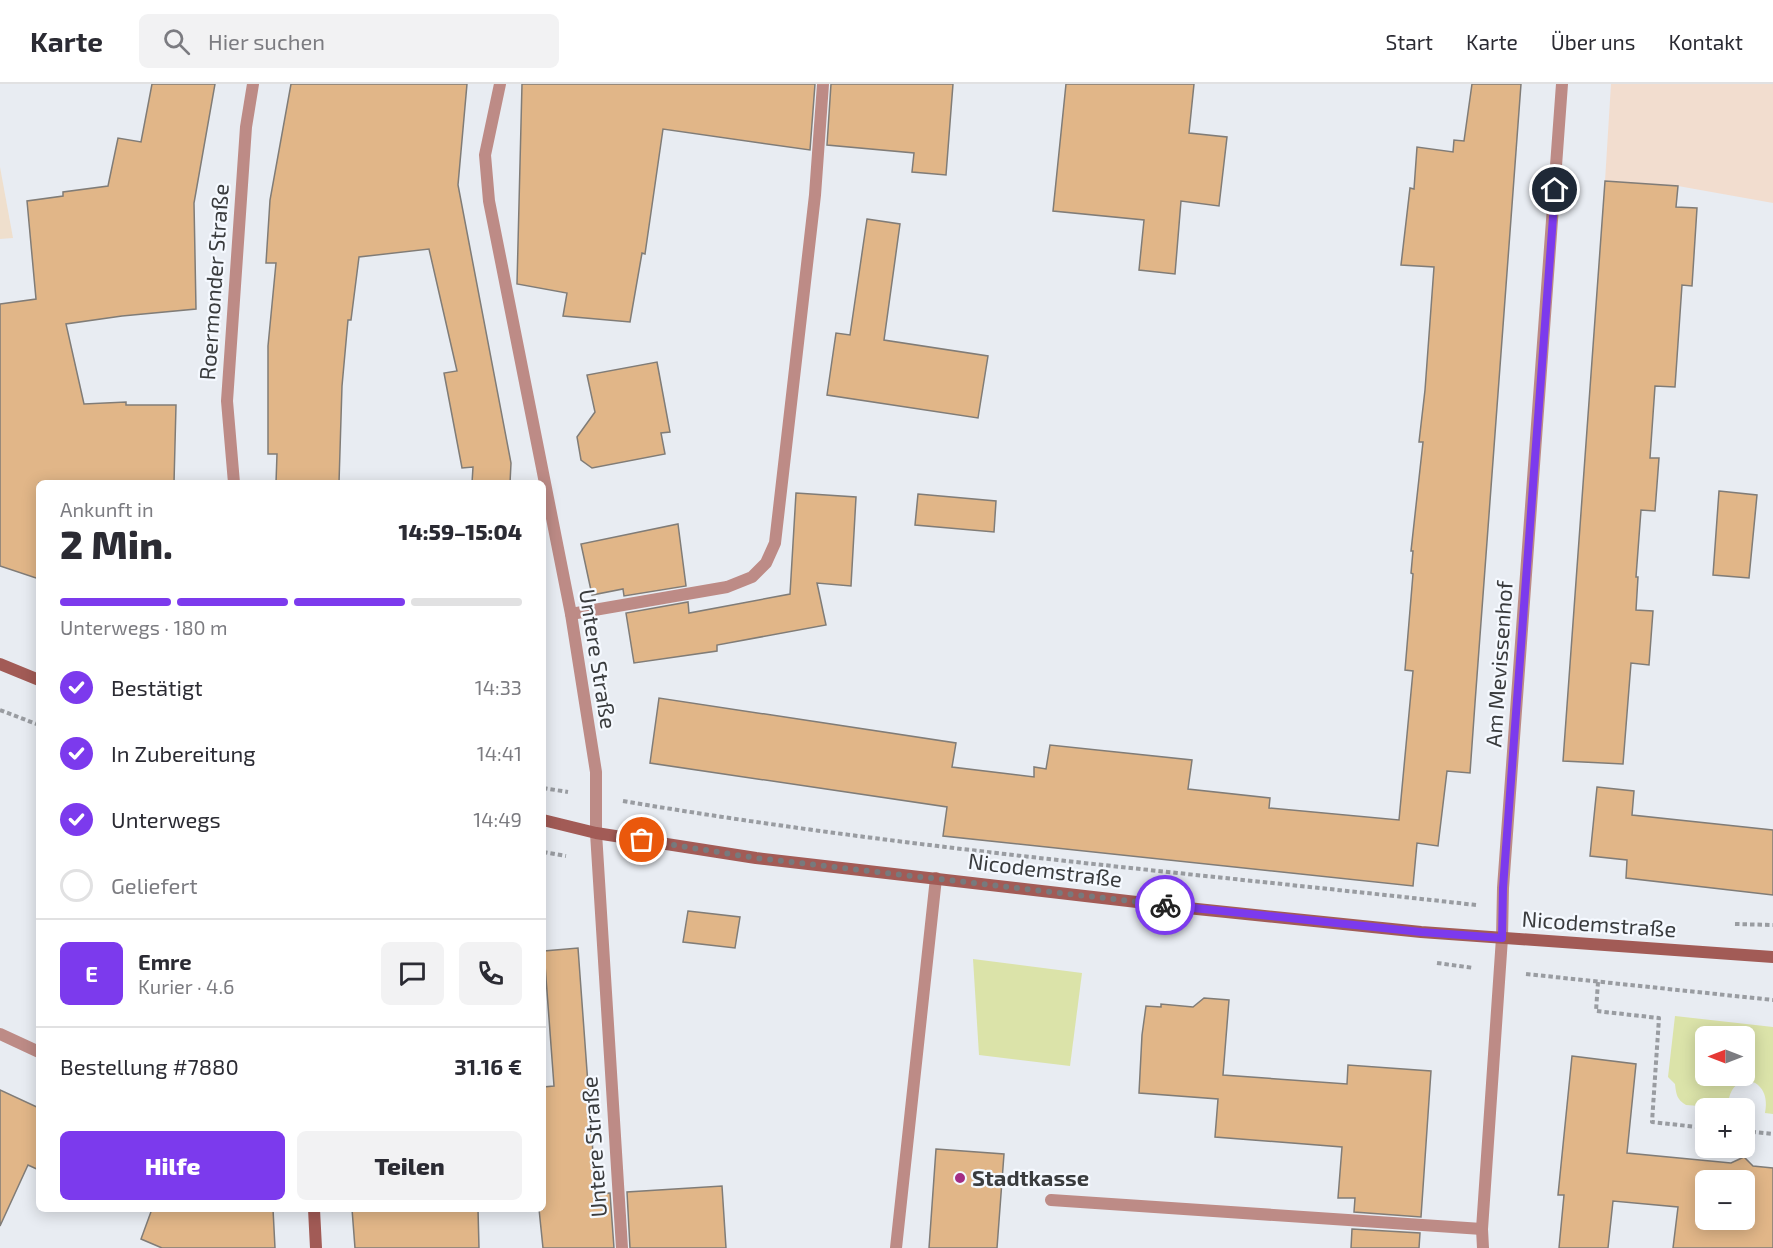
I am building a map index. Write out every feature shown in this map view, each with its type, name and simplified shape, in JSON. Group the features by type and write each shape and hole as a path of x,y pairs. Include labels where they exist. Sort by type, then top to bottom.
{"main road":[{"path":"0,664 36,679"},
{"name":"Nicodemstraße","path":"546,821 596,833 756,858 1197,909 1421,932 1773,958"},
{"path":"314,1212 315,1248"}],"street":[{"name":"Roermonder Straße","path":"234,480 227,401 246,127 253,84"},
{"name":"Untere Straße","path":"500,84 485,155 489,201 544,480"},
{"path":"571,614 727,587 752,577 766,563 775,543 814,195 823,84"},
{"name":"Am Mevissenhof","path":"1483,1248 1482,1229 1503,908 1562,84"},
{"name":"Untere Straße","path":"546,488 571,614 596,772 596,833 622,1248"},
{"path":"896,1248 936,878"},
{"path":"0,1034 36,1051"},
{"path":"1051,1200 1482,1229"}],"path":[{"path":"0,710 36,724"},
{"path":"546,788 711,816 935,845 1503,908"},
{"path":"1734,924 1773,925"},
{"path":"1599,982 1596,1011 1659,1018 1652,1122 1695,1127"},
{"path":"1755,1132 1773,1134"}],"shaded area":[{"path":"1611,84 1773,84 1773,203 1678,186 1605,181"},
{"path":"0,167 13,238 0,239"}],"green space":[{"path":"973,959 1082,973 1070,1066 979,1055"},
{"path":"1675,1016 1773,1027 1773,1114 1765,1113 1766,1100 1763,1091 1755,1083 1755,1026 1695,1026 1695,1086 1736,1086 1730,1098 1695,1098 1695,1106 1686,1105 1679,1099 1675,1084 1668,1077"}],"building":[{"path":"152,84 215,84 194,203 196,309 66,324 84,404 126,402 126,405 176,405 174,480 36,480 36,578 0,566 0,304 36,299 27,201 63,196 63,192 108,186 118,138 141,142"},
{"path":"291,84 467,84 458,185 511,463 510,480 472,480 473,467 462,468 444,373 457,371 429,249 359,257 351,320 348,320 342,386 339,480 276,480 277,454 268,454 268,346 276,263 266,263 270,200"},
{"path":"522,84 815,84 810,150 663,129 645,254 642,253 630,322 563,316 567,293 517,284"},
{"path":"831,84 953,84 946,175 912,172 914,153 827,145"},
{"path":"1066,84 1194,84 1189,133 1227,137 1219,206 1181,201 1175,274 1139,270 1144,220 1053,211"},
{"path":"1472,84 1521,84 1470,773 1447,771 1438,846 1417,843 1413,886 943,836 947,807 650,763 659,698 956,743 952,767 1034,777 1034,767 1046,769 1050,745 1192,760 1188,789 1270,798 1269,808 1399,820 1413,671 1405,670 1413,574 1411,573 1413,551 1411,551 1423,442 1419,442 1434,267 1401,265 1410,188 1414,189 1417,147 1453,152 1454,140 1464,141"},
{"path":"1605,181 1678,186 1676,207 1697,208 1692,286 1682,285 1675,387 1655,386 1650,458 1659,458 1655,511 1641,510 1636,577 1638,577 1636,610 1653,611 1649,665 1631,663 1623,764 1563,761"},
{"path":"867,219 900,224 884,340 988,356 978,418 827,395 836,333 850,335"},
{"path":"657,362 670,432 661,433 665,454 592,468 581,460 577,437 595,412 587,375"},
{"path":"1719,491 1757,495 1749,578 1713,575"},
{"path":"796,493 856,497 851,586 817,583 826,625 717,645 717,651 634,663 626,613 688,602 689,613 790,594"},
{"path":"918,494 996,501 994,532 915,525"},
{"path":"678,524 686,586 624,596 623,589 592,595 581,544"},
{"path":"1597,787 1634,791 1632,815 1773,830 1773,895 1626,878 1627,860 1590,856"},
{"path":"688,911 740,917 735,948 683,942"},
{"path":"578,948 596,1194 610,1193 614,1248 543,1248 539,1212 546,1212 546,1087 554,1086 546,951"},
{"path":"1204,998 1229,1000 1223,1075 1347,1084 1348,1065 1431,1071 1421,1217 1354,1212 1355,1198 1338,1198 1342,1147 1215,1137 1218,1099 1139,1093 1146,1006 1161,1007 1161,1004 1193,1007"},
{"path":"1572,1056 1636,1064 1627,1153 1731,1163 1745,1158 1753,1166 1773,1168 1773,1248 1673,1248 1678,1207 1613,1201 1608,1248 1559,1248 1564,1195 1558,1195"},
{"path":"0,1090 36,1107 36,1169 28,1165 0,1226"},
{"path":"936,1149 1004,1154 997,1248 929,1248"},
{"path":"722,1186 726,1248 630,1248 627,1192"},
{"path":"151,1212 273,1212 275,1248 162,1248 141,1239"},
{"path":"352,1212 478,1212 479,1248 355,1248"},
{"path":"1352,1229 1420,1233 1419,1248 1351,1248"}],"way so far":[{"path":"642,840 756,858 1165,905"}],"place":[{"name":"Stadtkasse","path":"960,1178"}],"route":[{"path":"1165,905 1421,932 1502,938 1503,888 1555,190"}]}
